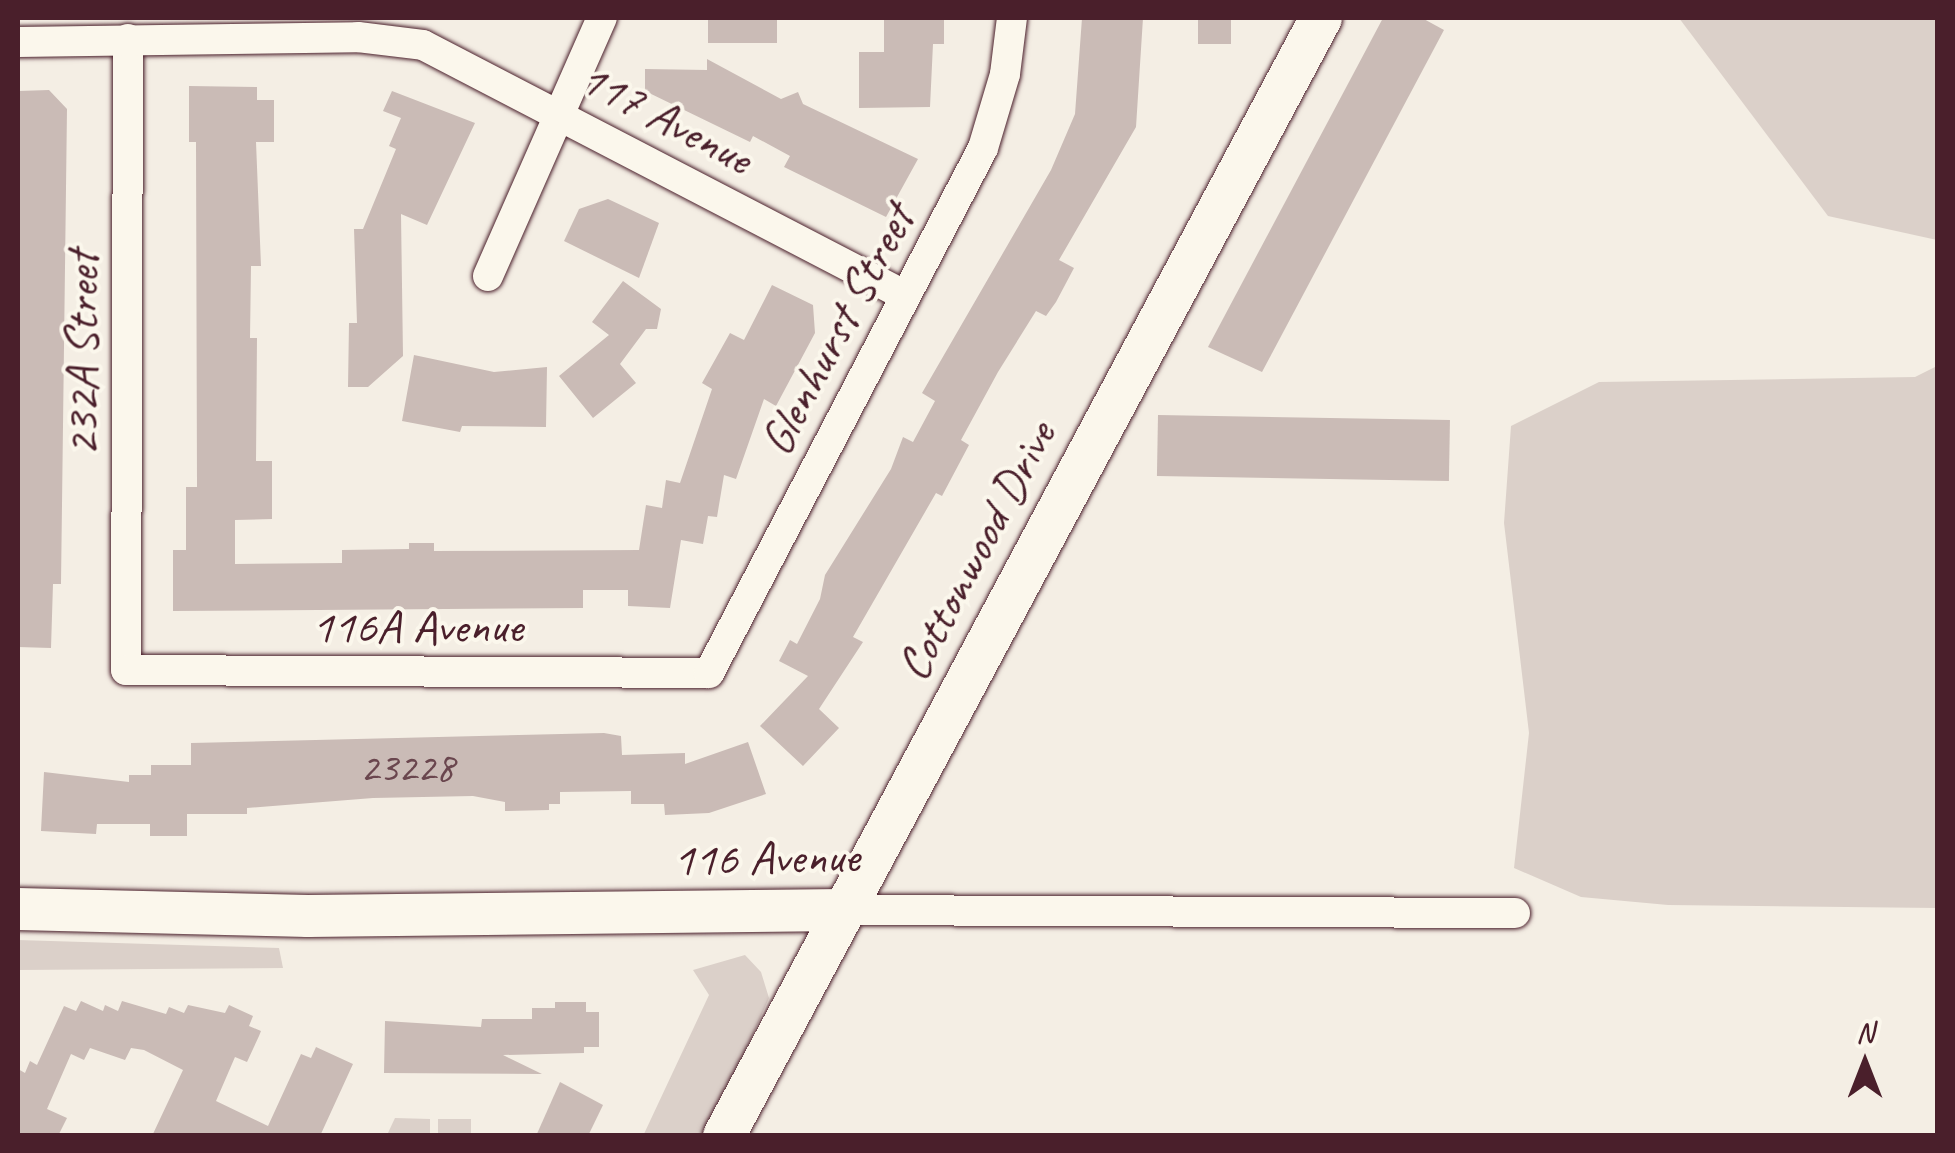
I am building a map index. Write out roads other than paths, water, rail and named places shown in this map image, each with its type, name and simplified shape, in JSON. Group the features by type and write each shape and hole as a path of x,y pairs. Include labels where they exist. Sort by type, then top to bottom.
{"street":[{"path":"488,276 556,110 602,18"},
{"name":"Glenhurst Street","path":"709,673 990,127 1012,18"},
{"name":"Cottonwood Drive","path":"724,1136 1322,18"},
{"name":"232A Street","path":"126,670 128,39"},
{"name":"117 Avenue","path":"18,42 402,40 556,110 906,296"},
{"name":"116A Avenue","path":"126,670 709,673"},
{"name":"116 Avenue","path":"18,909 308,916 842,910 1516,913"}]}
